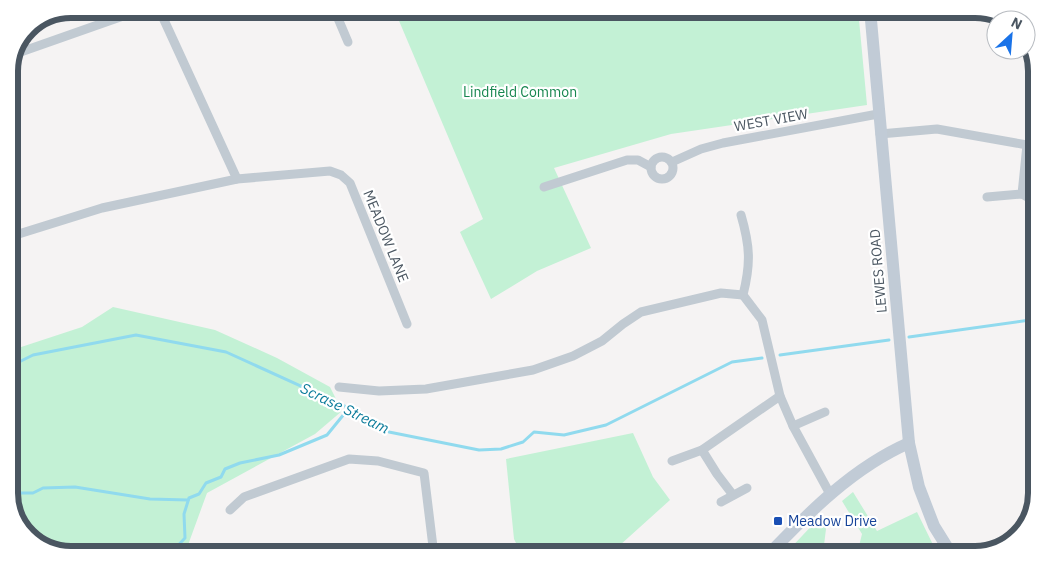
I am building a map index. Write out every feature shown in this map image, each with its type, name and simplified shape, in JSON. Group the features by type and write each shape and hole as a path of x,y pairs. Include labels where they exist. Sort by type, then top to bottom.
{"main road":[{"name":"LEWES ROAD","path":"871,18 909,443 919,487 934,526 946,546"},
{"path":"777,546 830,494 887,453 909,443"}],"street":[{"path":"21,52 117,18"},
{"path":"163,18 237,179"},
{"path":"338,18 348,42"},
{"name":"WEST VIEW","path":"651,167 654,160 661,156 672,162 723,143 878,114"},
{"path":"880,134 937,129 1027,145 1022,194"},
{"path":"544,187 627,160 638,160 651,167 655,176 662,179 670,176 672,162"},
{"name":"MEADOW LANE","path":"18,234 102,208 237,179 330,171 350,183 407,324"},
{"path":"987,197 1022,194 1028,198"},
{"path":"741,215 749,248 748,273 743,295"},
{"path":"339,387 379,391 426,389 533,370 573,356 602,340 641,312 721,293 743,295 762,320 780,396 793,426 830,494"},
{"path":"672,461 702,450 780,396"},
{"path":"793,426 825,412"},
{"path":"702,450 716,474 733,496"},
{"path":"230,510 244,498 349,459 378,461 424,473 433,546"},
{"path":"721,502 747,488"}],"green space":[{"name":"Lindfield Common","path":"398,18 859,18 867,105 671,134 554,168 591,248 537,271 491,299 460,232 483,219"},
{"path":"113,307 215,330 277,358 330,387 342,411 315,434 207,493 187,546 57,545 41,538 26,523 20,511 18,497 18,348 82,327"},
{"path":"633,433 653,477 670,500 619,546 518,546 514,539 506,459"},
{"path":"853,492 877,531 917,512 934,546 859,546 862,534 842,501"},
{"path":"820,517 826,529 825,546 793,546"}],"waterway":[{"name":"Scrase Stream","path":"909,337 1028,320"},
{"name":"Scrase Stream","path":"18,362 33,355 136,335 226,352 349,408 389,432 479,450 501,449 523,442 534,432 564,435 606,425 732,362 762,358"},
{"name":"Scrase Stream","path":"780,355 889,340"},
{"path":"177,546 185,538 184,514 189,498 199,494 206,483 221,477 225,469 240,463 279,455 327,435 349,408"},
{"path":"18,493 33,493 43,488 75,487 150,499 188,500"}],"place":[{"name":"Meadow Drive","path":"778,521"}]}
